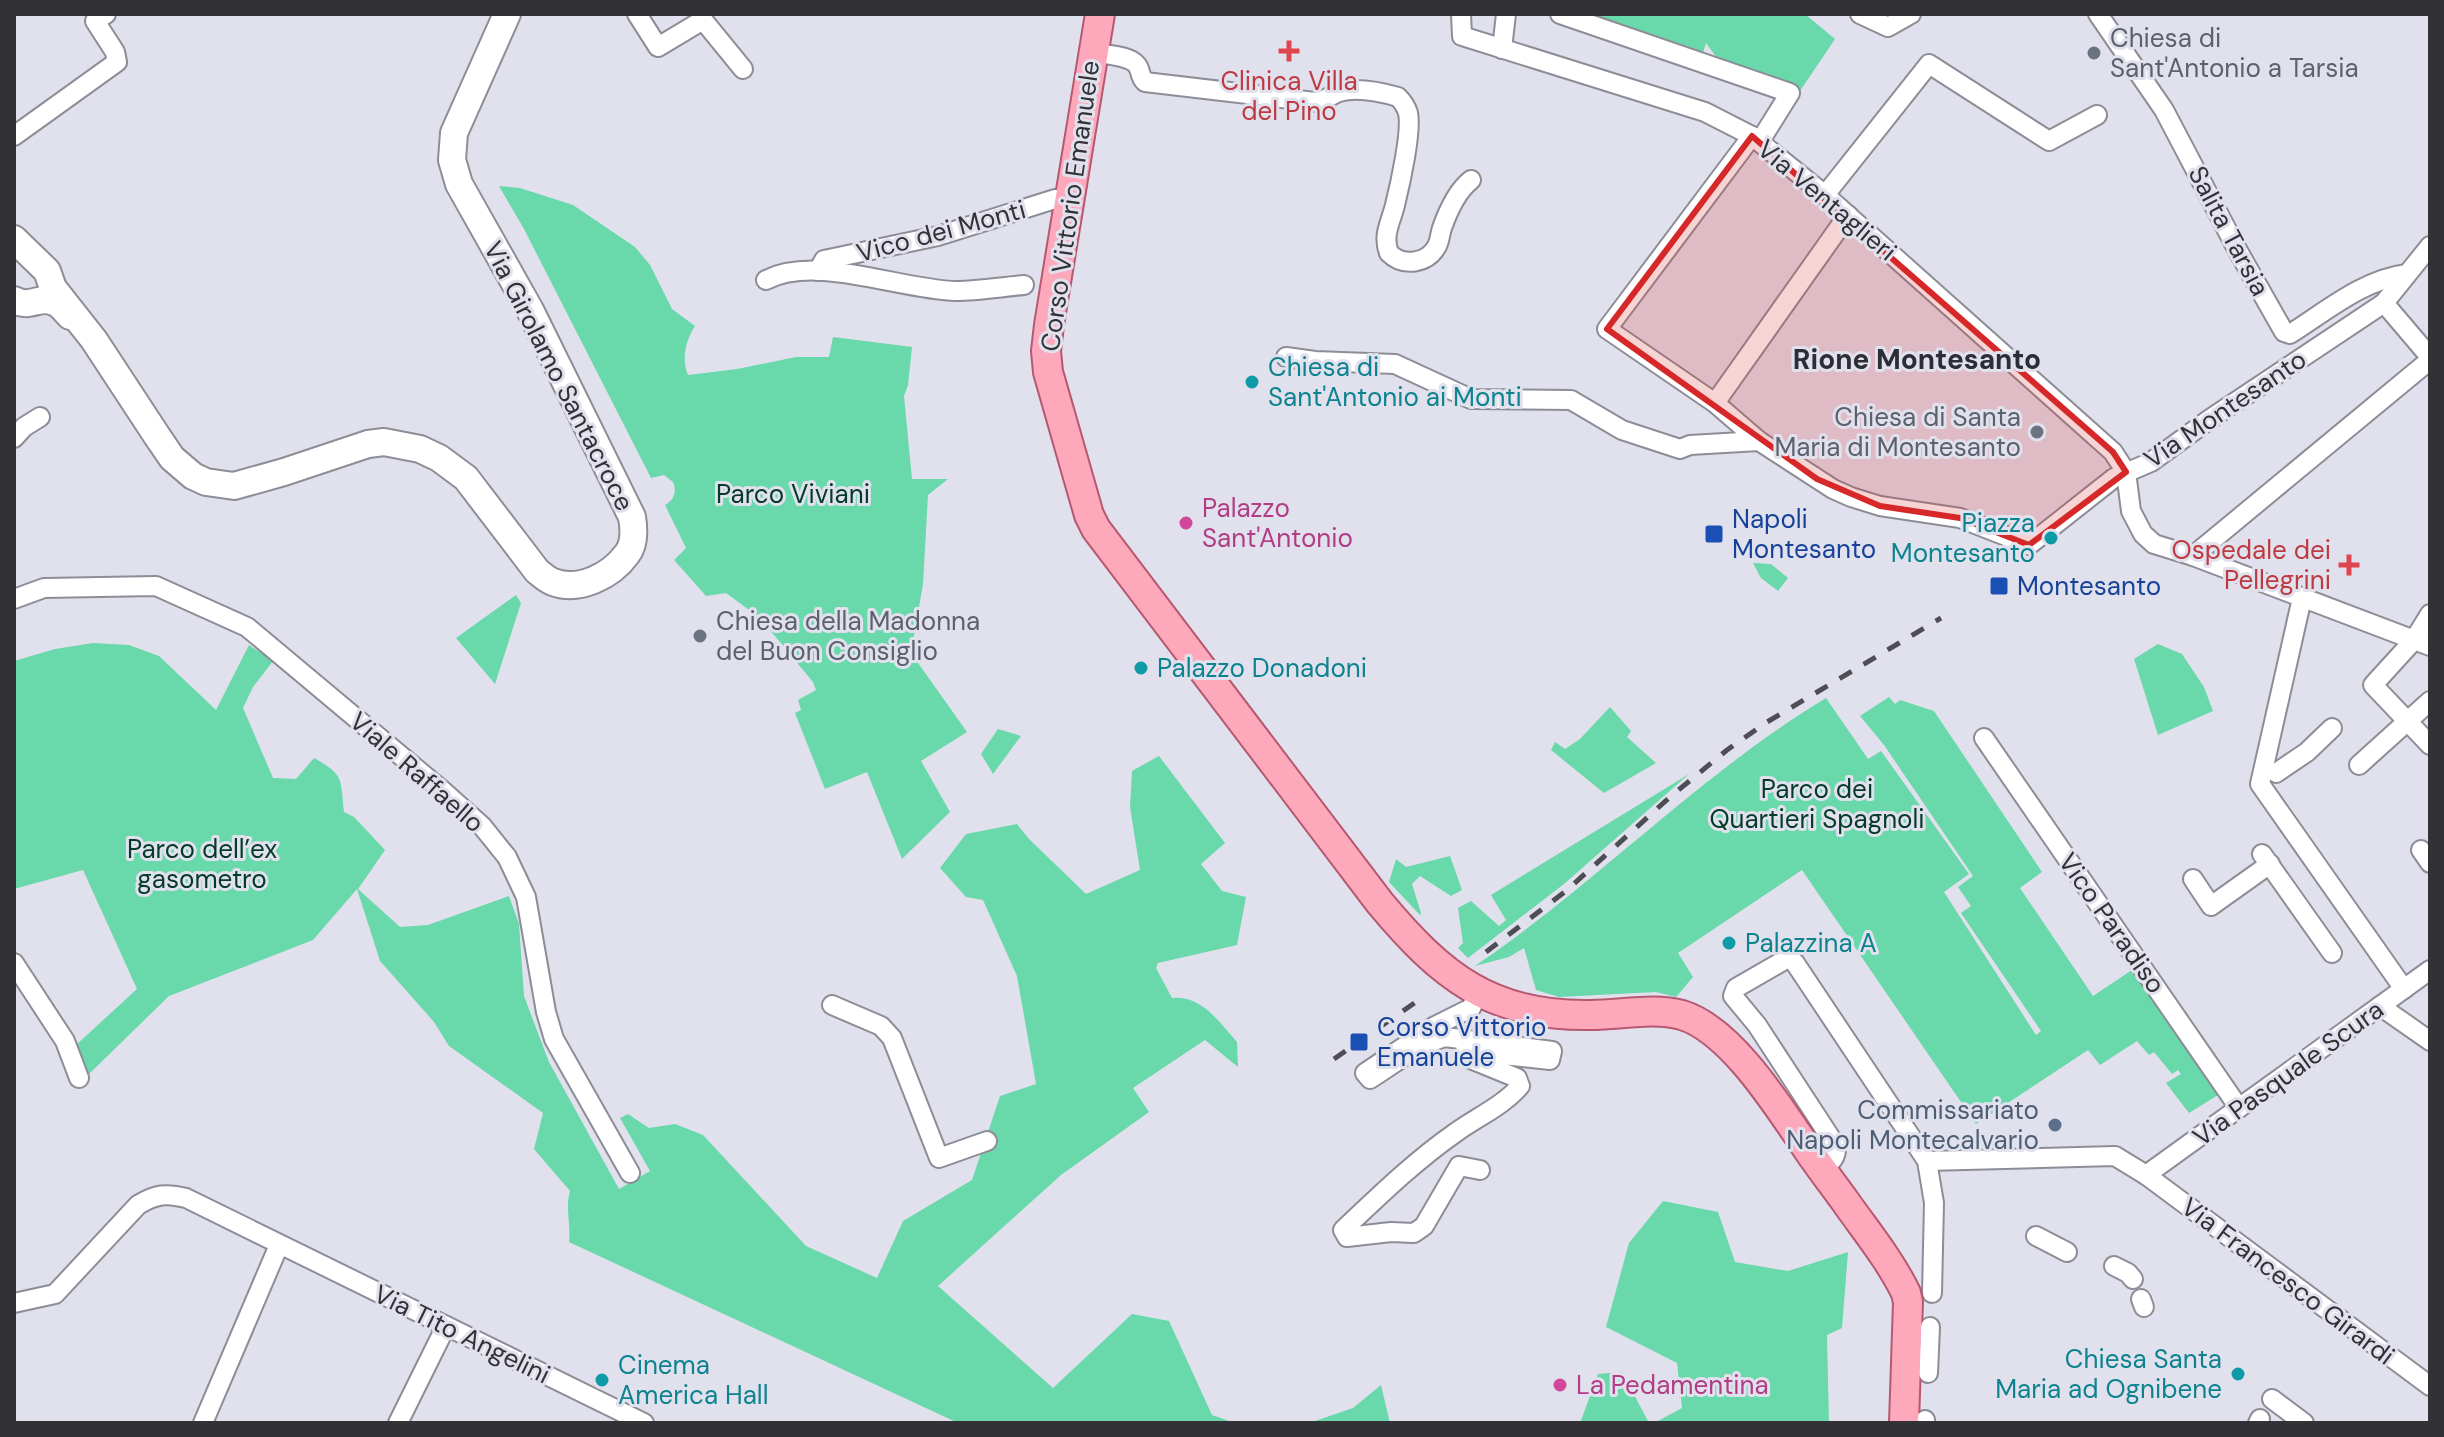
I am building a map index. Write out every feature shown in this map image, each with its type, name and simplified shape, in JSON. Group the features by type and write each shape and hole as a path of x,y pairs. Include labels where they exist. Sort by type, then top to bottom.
{"main road":[{"name":"Corso Vittorio Emanuele","path":"1100,14 1046,351 1048,372 1089,515 1096,529 1380,903 1428,957 1449,975 1479,992 1538,1013 1573,1016 1665,1012 1696,1021 1732,1050 1772,1097 1906,1293 1918,1422"}],"street":[{"path":"14,136 117,62 115,52 95,21 106,14"},
{"name":"Via Girolamo Santacroce","path":"26,288 89,334 172,458 193,476 206,482 234,486 368,444 404,444 439,458 466,478 537,571 552,582 572,585 593,581 627,554 633,535 632,517 509,271 459,184 452,160 454,133 507,14"},
{"path":"637,14 658,47 703,20 743,69"},
{"name":"Via Ventaglieri","path":"1461,14 1462,36 1705,112 1756,138 1848,215 2113,452 2126,472"},
{"path":"1502,49 1506,14"},
{"path":"1560,14 1790,93 1607,329 1715,403 1759,441"},
{"path":"1860,14 1883,27 1911,14"},
{"name":"Salita Tarsia","path":"2098,14 2164,110 2284,332 2290,334 2373,284 2407,274"},
{"path":"1093,52 1131,60 1145,82 1315,102 1353,90 1398,97 1407,109 1408,127 1395,204 1386,236 1389,253 1398,259 1417,261 1432,253 1461,189 1471,180"},
{"path":"1825,195 1929,64 2049,141 2097,115"},
{"name":"Vico dei Monti","path":"818,271 824,260 938,236 1055,199 1069,204"},
{"path":"1715,403 1848,215"},
{"path":"14,239 26,288"},
{"name":"Via Montesanto","path":"1759,441 1833,489 1851,497 1880,506 1960,518 2029,545 2114,478 2151,462 2384,303 2430,246"},
{"path":"766,280 776,275 818,271 955,291 1024,285"},
{"path":"2200,559 2430,358 2384,303"},
{"path":"1286,357 1395,364 1471,399 1571,400 1622,430 1680,449 1690,445 1759,441"},
{"path":"14,438 40,417"},
{"path":"2126,472 2131,511 2143,534 2154,544 2422,643"},
{"name":"Viale Raffaello","path":"14,599 44,588 156,586 247,627 482,826 507,857 526,897 546,1012 554,1039 630,1173"},
{"path":"2302,598 2260,784 2404,989"},
{"path":"2430,614 2422,643 2373,685 2430,745"},
{"path":"2359,765 2430,701"},
{"path":"2276,773 2307,752 2332,728"},
{"name":"Vico Paradiso","path":"1984,738 2239,1108"},
{"path":"2193,879 2211,906 2266,859 2332,953"},
{"path":"1822,1169 1833,1160 1836,1146 1757,1025 1733,996 1736,988 1788,958 1795,963 1927,1161 1934,1203 1932,1293"},
{"path":"14,963 65,1041 79,1078"},
{"name":"Via Pasquale Scura","path":"2146,1175 2430,970"},
{"path":"1479,992 1471,1008 1435,1026 1365,1073 1370,1079 1414,1051 1445,1037 1552,1051 1550,1060 1465,1051 1468,1058 1517,1078 1520,1086 1512,1095 1421,1159 1343,1230 1347,1237 1414,1233 1424,1226 1459,1166 1480,1170"},
{"path":"832,1005 881,1026 892,1038 939,1158 987,1141"},
{"path":"2380,1006 2430,1041"},
{"name":"Via Francesco Girardi","path":"1927,1161 2115,1156 2146,1175 2430,1386"},
{"name":"Via Tito Angelini","path":"14,1303 55,1294 138,1205 152,1196 167,1193 186,1198 644,1423"},
{"path":"2036,1236 2067,1252"},
{"path":"211,1421 279,1245"},
{"path":"2114,1266 2133,1279"},
{"path":"398,1423 446,1326"},
{"path":"1928,1373 1930,1327"},
{"path":"2272,1399 2304,1423"}],"highlighted area":[{"path":"1752,136 2113,452 2126,472 2029,545 1960,518 1880,506 1817,479 1607,329"}],"green space":[{"path":"1587,14 1805,14 1835,39 1800,91 1768,75 1717,58 1706,43 1703,53"},
{"name":"Parco Viviani","path":"499,186 520,188 573,205 635,247 650,265 672,309 695,326 686,349 688,375 796,357 829,357 833,337 912,347 904,396 912,479 948,479 928,495 923,584 911,653 967,732 921,761 950,812 902,859 867,772 825,789 795,713 801,710 798,700 816,690 813,682 760,618 726,593 706,596 674,560 686,548 665,505 674,495 673,482 664,475 651,478"},
{"path":"1753,563 1771,564 1788,578 1778,591 1761,578"},
{"path":"516,595 521,603 495,684 456,638"},
{"name":"Parco dell’ex gasometro","path":"93,643 129,645 159,656 216,710 249,645 273,661 253,687 243,708 273,778 296,779 314,758 324,764 339,779 344,812 354,817 385,850 358,889 400,927 428,925 509,896 519,924 524,996 533,1020 549,1062 619,1189 650,1171 620,1118 628,1114 649,1128 675,1124 703,1135 806,1246 877,1278 903,1221 972,1180 1000,1096 1036,1084 1017,976 983,900 966,897 940,868 966,834 1017,824 1086,894 1140,870 1130,807 1132,771 1159,756 1225,843 1201,864 1222,891 1246,897 1237,945 1158,963 1156,968 1172,998 1183,998 1201,1005 1237,1042 1238,1067 1205,1040 1133,1088 1149,1112 1061,1175 938,1286 1053,1388 1132,1314 1169,1321 1212,1415 1235,1423 958,1423 569,1242 570,1191 534,1149 543,1113 449,1046 434,1022 380,961 357,889 313,940 169,996 89,1074 76,1045 137,989 83,870 14,889 14,661 55,649"},
{"path":"2158,644 2182,654 2204,687 2213,711 2158,735 2134,659"},
{"name":"Parco dei Quartieri Spagnoli","path":"1889,697 1895,704 1900,700 1934,711 2042,872 2020,888 2093,996 2132,970 2218,1095 2189,1113 2166,1083 2181,1074 2178,1070 2172,1074 2154,1052 2149,1055 2137,1041 2100,1065 2088,1050 1976,1124 1802,870 1678,953 1693,977 1676,997 1656,992 1559,997 1536,990 1524,948 1509,957 1475,966 1564,900 1735,760 1826,698 1868,759 1881,751 1969,874 1944,892 2036,1035 2041,1031 1961,913 1971,906 1958,887 1973,876 1884,745 1860,716"},
{"path":"1610,707 1631,731 1627,737 1656,763 1604,793 1551,750 1555,742 1565,749 1580,739"},
{"path":"998,729 1021,736 993,774 981,754"},
{"path":"1689,774 1564,884 1468,958 1458,948 1463,943 1458,908 1471,901 1499,926 1506,920 1491,895"},
{"path":"1450,856 1462,890 1451,896 1420,876 1412,884 1420,915 1389,882 1396,859 1406,867"},
{"path":"1663,1201 1718,1212 1735,1262 1788,1271 1848,1252 1842,1328 1827,1335 1829,1423 1654,1423 1682,1408 1677,1363 1606,1327 1629,1243"},
{"path":"1622,1372 1649,1423 1580,1423 1598,1374"},
{"path":"1381,1385 1390,1423 1309,1423 1353,1408"}],"railway":[{"path":"1486,952 1566,891 1727,750 1767,722 1941,618"},
{"path":"1334,1059 1426,995"}],"place":[{"name":"Clinica Villa del Pino","path":"1289,51"},
{"name":"Chiesa di Sant'Antonio a Tarsia","path":"2094,53"},
{"name":"Chiesa di Sant'Antonio ai Monti","path":"1252,382"},
{"name":"Chiesa di Santa Maria di Montesanto","path":"2037,432"},
{"name":"Palazzo Sant'Antonio","path":"1186,523"},
{"name":"Napoli Montesanto","path":"1714,534"},
{"name":"Piazza Montesanto","path":"2051,538"},
{"name":"Ospedale dei Pellegrini","path":"2349,565"},
{"name":"Montesanto","path":"1999,586"},
{"name":"Chiesa della Madonna del Buon Consiglio","path":"700,636"},
{"name":"Palazzo Donadoni","path":"1141,668"},
{"name":"Palazzina A","path":"1729,943"},
{"name":"Corso Vittorio Emanuele","path":"1359,1042"},
{"name":"Commissariato Napoli Montecalvario","path":"2055,1125"},
{"name":"Chiesa Santa Maria ad Ognibene","path":"2238,1374"},
{"name":"Cinema America Hall","path":"602,1380"},
{"name":"La Pedamentina","path":"1560,1385"}],"district":[{"name":"Rione Montesanto","path":"1917,359"}]}
